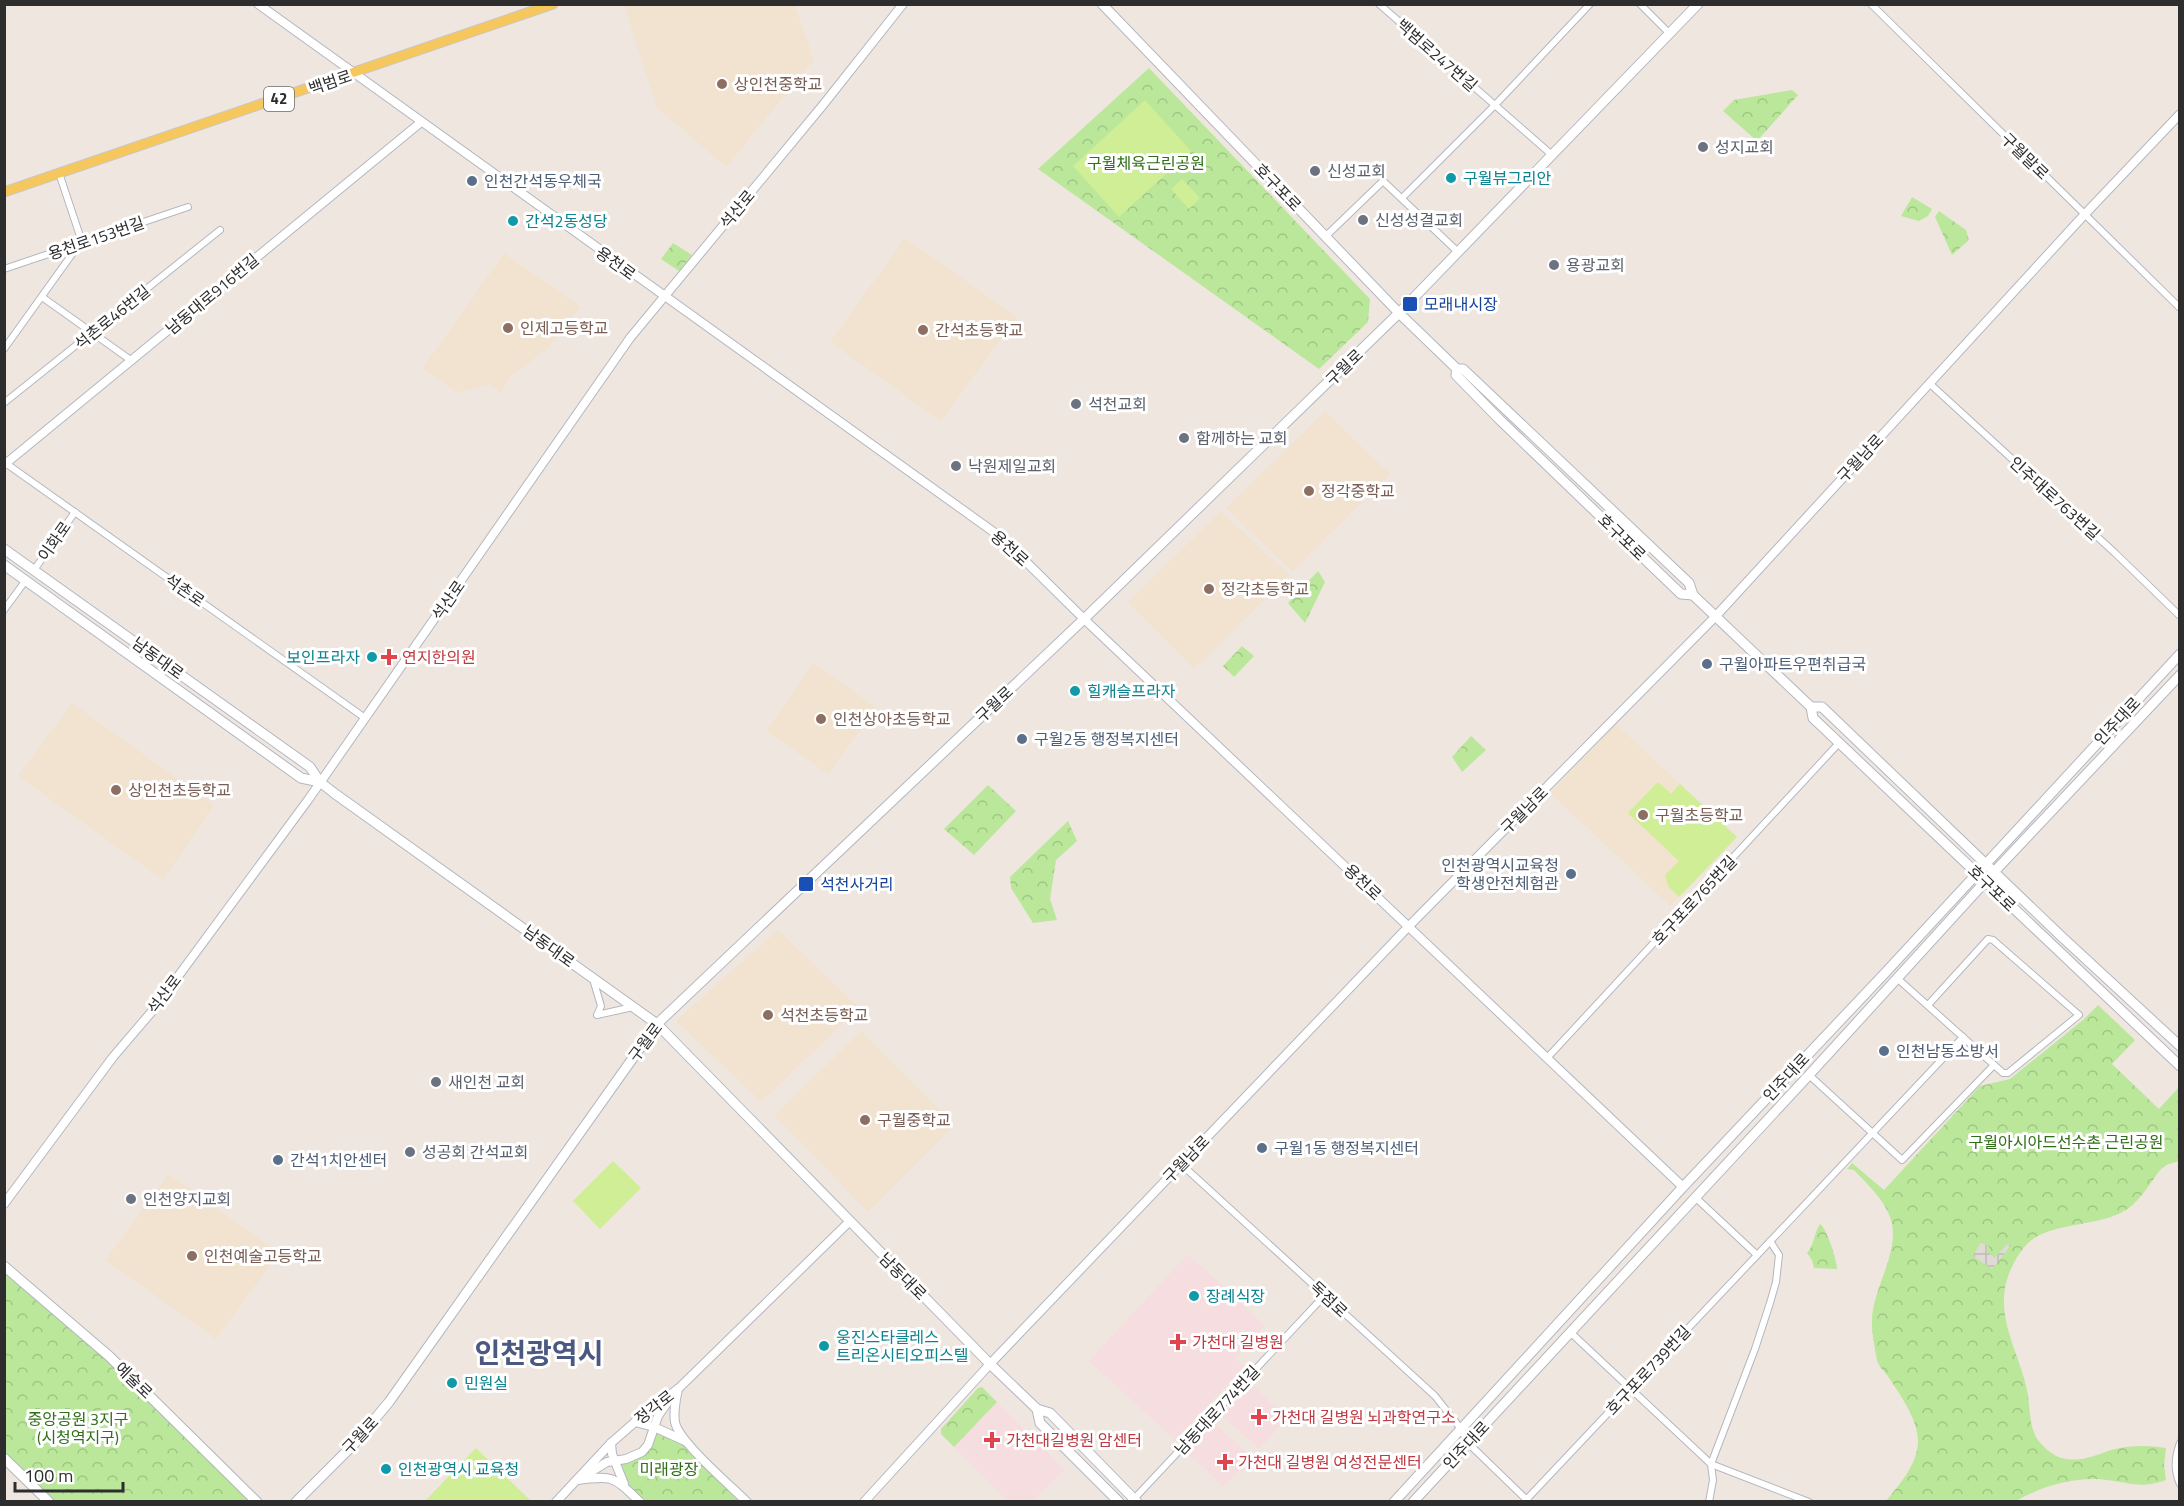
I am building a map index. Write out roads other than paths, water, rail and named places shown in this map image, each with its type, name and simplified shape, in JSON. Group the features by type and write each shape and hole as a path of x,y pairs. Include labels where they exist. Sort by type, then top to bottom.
{"main road":[{"name":"백범로","path":"4,192 553,4"},
{"name":"호구포로","path":"1101,4 1399,313 1457,369 1462,369 1689,584 1693,595 1811,707 1813,718 2180,1066"},
{"name":"구월로","path":"296,1502 353,1445 384,1409 657,1024 1084,619 1399,313 1698,4"},
{"name":"남동대로","path":"4,549 309,767 320,782 657,1024 990,1364 1037,1409 1050,1413 1136,1500"},
{"path":"4,564 301,778 320,782"},
{"name":"인주대로","path":"1394,1502 1683,1187 2180,654"},
{"name":"인주대로","path":"1413,1502 1898,979 1994,872 2180,675"},
{"name":"호구포로","path":"1811,707 1822,707 2180,1046"},
{"name":"예술로","path":"4,1266 109,1356 257,1502"},
{"name":"남동대로","path":"1037,1409 1040,1423 1119,1502"},
{"path":"4,1458 49,1502"}],"street":[{"name":"용천로","path":"258,4 420,123 1002,538 1084,619 1683,1187"},
{"name":"석산로","path":"4,1204 113,1057 154,1009 320,782 630,338 903,4"},
{"name":"백범로247번길","path":"1379,4 1552,155"},
{"path":"1402,198 1495,105 1590,4"},
{"path":"1640,4 1670,34"},
{"name":"구월말로","path":"1871,4 2180,308"},
{"name":"구월남로","path":"864,1502 990,1364 1409,926 1715,617 2085,214 2180,114"},
{"name":"남동대로916번길","path":"5,463 420,123"},
{"path":"4,349 80,243 80,236 59,173"},
{"path":"1326,236 1383,181 1458,252"},
{"name":"용천로153번길","path":"4,269 188,207"},
{"name":"석촌로46번길","path":"4,403 220,230"},
{"path":"42,297 132,361"},
{"name":"인주대로763번길","path":"1929,383 2115,553 2180,616"},
{"name":"석촌로","path":"5,463 365,718"},
{"name":"이화로","path":"34,570 75,512"},
{"path":"4,610 26,580"},
{"name":"호구포로765번길","path":"1548,1058 1839,743"},
{"path":"1898,979 2003,1073 2008,1073 2079,1016 1993,940 1988,939 1928,1005"},
{"path":"593,978 600,1006 597,1015 633,1006"},
{"name":"호구포로739번길","path":"1527,1501 1963,1037"},
{"path":"1809,1075 1902,1160 1994,1065"},
{"name":"독점로","path":"1181,1164 1435,1396 1461,1429 1468,1443 1527,1501"},
{"path":"1695,1197 1757,1255"},
{"path":"747,1502 686,1442 677,1428 675,1422 679,1388 849,1222"},
{"path":"1709,1502 1713,1480 1711,1464 1776,1282 1779,1256 1770,1241"},
{"name":"남동대로774번길","path":"1136,1500 1325,1295"},
{"path":"1570,1332 1711,1464 1809,1502"},
{"name":"정각로","path":"556,1502 611,1443 679,1388"},
{"name":"정각로","path":"578,1480 614,1460 626,1460 642,1452 648,1445 658,1416 679,1388"},
{"path":"635,1422 654,1427 686,1442"},
{"path":"611,1443 614,1460 626,1488"},
{"path":"2180,1443 2176,1452 2176,1474 2180,1484"},
{"path":"578,1480 602,1476 610,1478 626,1488 640,1502"}],"place":[{"name":"상인천중학교","path":"722,84"},
{"name":"성지교회","path":"1703,147"},
{"name":"신성교회","path":"1315,171"},
{"name":"구월뷰그리안","path":"1451,178"},
{"name":"인천간석동우체국","path":"472,181"},
{"name":"신성성결교회","path":"1363,220"},
{"name":"간석2동성당","path":"513,221"},
{"name":"용광교회","path":"1554,265"},
{"name":"모래내시장","path":"1410,304"},
{"name":"인제고등학교","path":"508,328"},
{"name":"간석초등학교","path":"923,330"},
{"name":"석천교회","path":"1076,404"},
{"name":"함께하는 교회","path":"1184,438"},
{"name":"낙원제일교회","path":"956,466"},
{"name":"정각중학교","path":"1309,491"},
{"name":"정각초등학교","path":"1209,589"},
{"name":"보인프라자","path":"372,657"},
{"name":"연지한의원","path":"389,657"},
{"name":"구월아파트우편취급국","path":"1707,664"},
{"name":"힐캐슬프라자","path":"1075,691"},
{"name":"인천상아초등학교","path":"821,719"},
{"name":"구월2동 행정복지센터","path":"1022,739"},
{"name":"상인천초등학교","path":"116,790"},
{"name":"구월초등학교","path":"1643,815"},
{"name":"인천광역시교육청 학생안전체험관","path":"1571,874"},
{"name":"석천사거리","path":"806,884"},
{"name":"석천초등학교","path":"768,1015"},
{"name":"인천남동소방서","path":"1884,1051"},
{"name":"새인천 교회","path":"436,1082"},
{"name":"구월중학교","path":"865,1120"},
{"name":"구월1동 행정복지센터","path":"1262,1148"},
{"name":"성공회 간석교회","path":"410,1152"},
{"name":"간석1치안센터","path":"278,1160"},
{"name":"인천양지교회","path":"131,1199"},
{"name":"인천예술고등학교","path":"192,1256"},
{"name":"장례식장","path":"1194,1296"},
{"name":"가천대 길병원","path":"1178,1342"},
{"name":"웅진스타클레스 트리온시티오피스텔","path":"824,1346"},
{"name":"민원실","path":"452,1383"},
{"name":"가천대 길병원 뇌과학연구소","path":"1259,1417"},
{"name":"가천대길병원 암센터","path":"992,1440"},
{"name":"가천대 길병원 여성전문센터","path":"1225,1462"},
{"name":"인천광역시 교육청","path":"386,1469"}],"district":[{"name":"인천광역시","path":"539,1353"}],"park label":[{"name":"구월체육근린공원","path":"1146,163"},
{"name":"구월아시아드선수촌 근린공원","path":"2066,1142"},
{"name":"중앙공원 3지구 (시청역지구)","path":"78,1428"},
{"name":"미래광장","path":"669,1469"}]}
